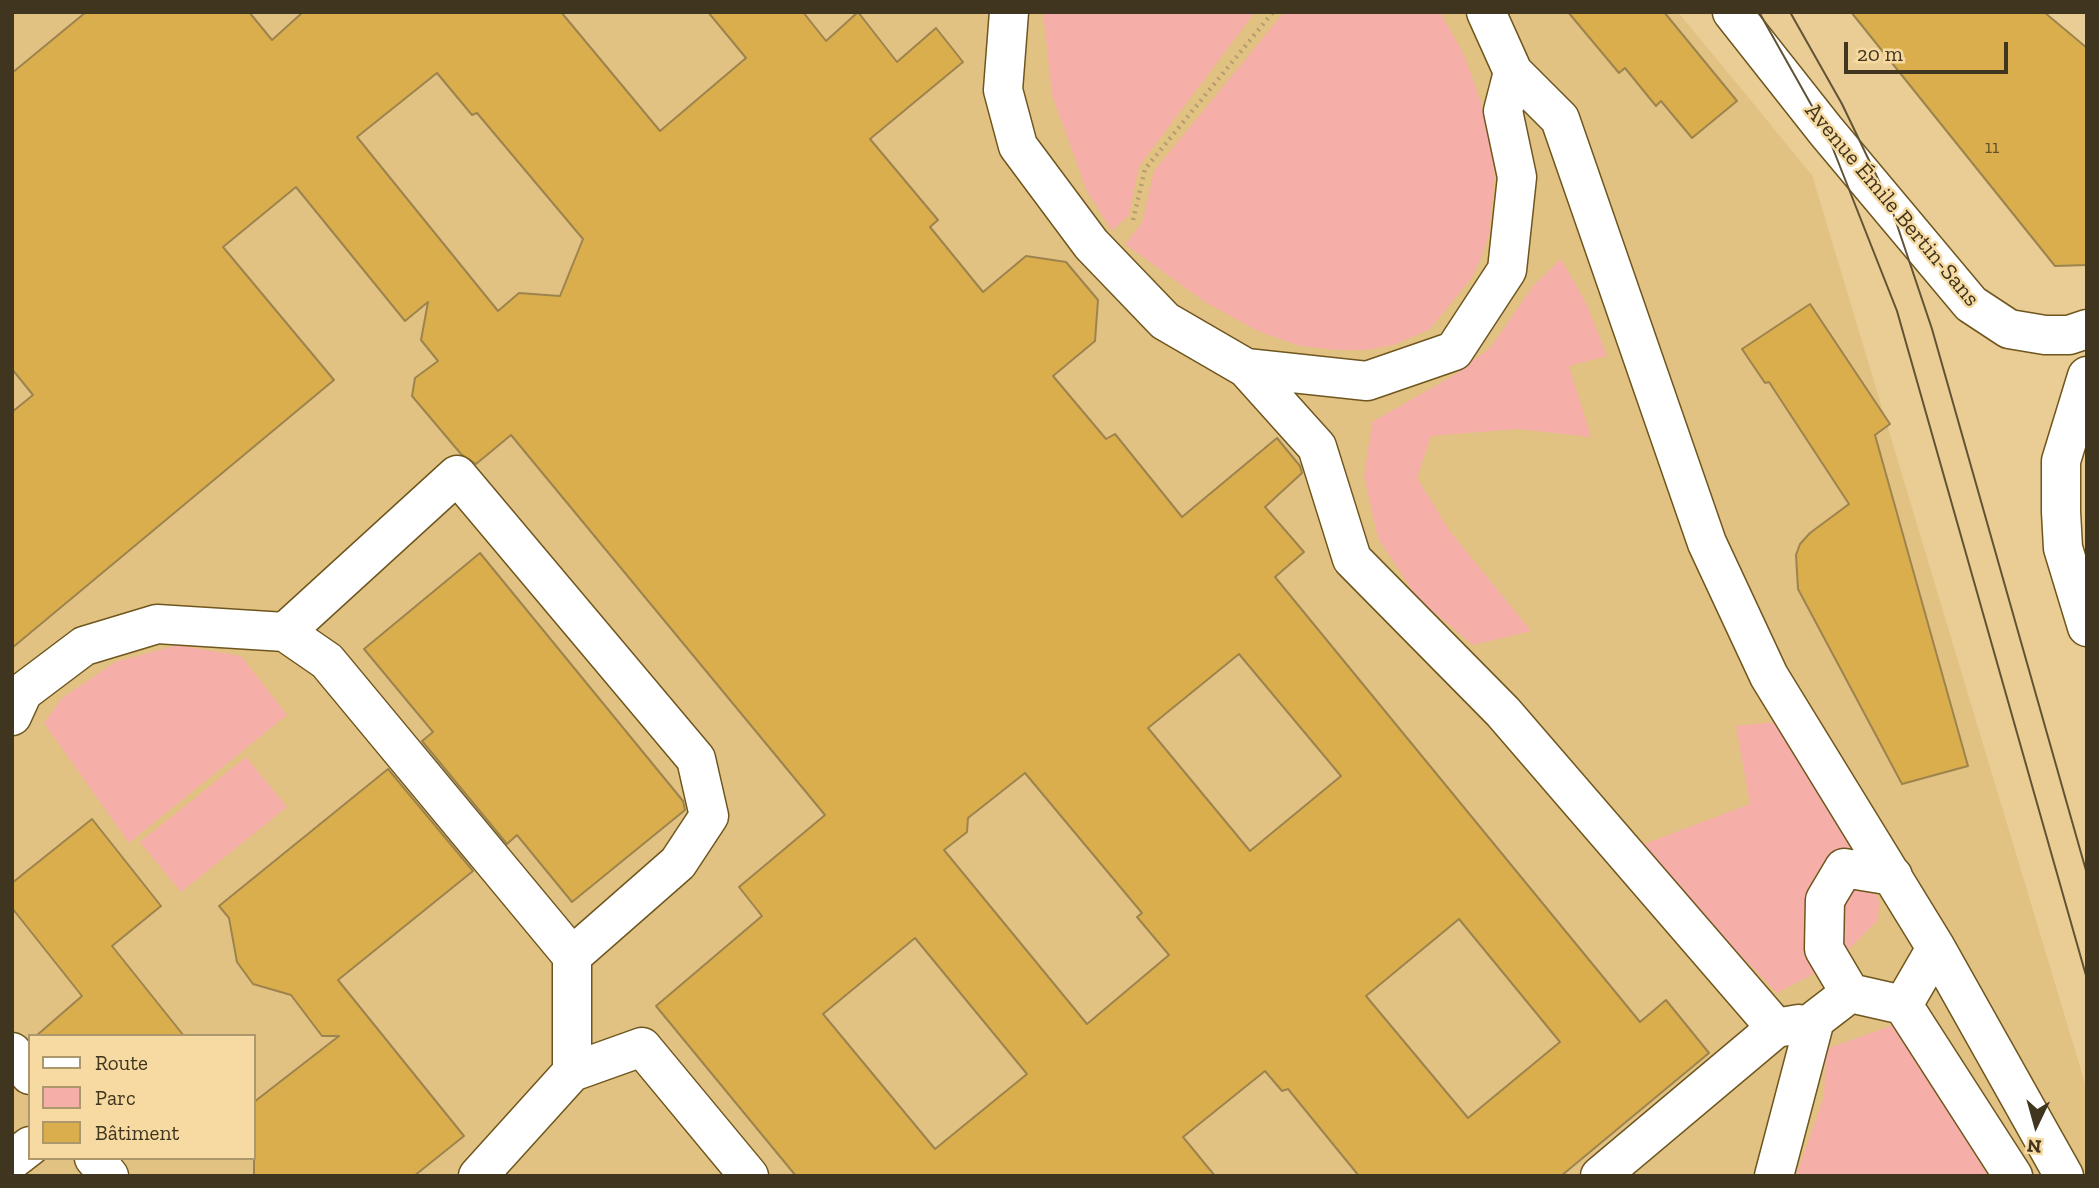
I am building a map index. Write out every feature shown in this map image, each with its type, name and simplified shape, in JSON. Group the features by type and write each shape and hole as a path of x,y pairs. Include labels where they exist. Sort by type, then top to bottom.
{"street":[{"path":"1486,12 1513,72 1560,119 1707,543 1763,664 1937,948 2064,1176"},
{"name":"Avenue Émile Bertin-Sans","path":"1732,12 1971,304 2009,328 2045,335 2069,335 2087,329"},
{"path":"1001,16 1003,90 1018,145 1097,251 1165,321 1246,368 1317,447 1352,559 1503,712 1776,1028"},
{"path":"1246,368 1367,381 1454,351 1507,270 1517,177 1503,111 1513,72"},
{"path":"2087,376 2061,461 2061,512 2063,548 2087,627"},
{"path":"285,632 457,475 696,759 699,771 709,817 678,863 572,956"},
{"path":"12,716 23,692 84,646 157,624 285,632 327,661 572,956 572,1072"},
{"path":"1893,876 1844,868 1825,900 1824,949 1850,993 1903,1005 2013,1176"},
{"path":"1903,1005 1937,948"},
{"path":"1600,1176 1776,1028 1815,1020 1850,993"},
{"path":"1773,1176 1815,1020"},
{"path":"478,1176 572,1072 642,1047 749,1176"},
{"path":"12,1052 28,1072"},
{"path":"12,1160 28,1148"},
{"path":"96,1160 109,1176"}],"path":[{"path":"1097,251 1136,218 1145,169 1273,12"}],"shaded area":[{"path":"12,12 1678,12 1812,175 2087,1090 2087,1176 12,1176"}],"green space":[{"path":"1043,12 1255,12 1139,166 1129,215 1112,231 1087,191 1052,95"},
{"path":"1284,12 1440,12 1464,55 1481,102 1492,148 1495,176 1489,234 1483,253 1473,276 1430,329 1394,345 1367,350 1336,350 1300,346 1258,331 1205,302 1125,244 1142,223 1154,171"},
{"path":"1561,259 1586,303 1607,356 1569,366 1591,437 1517,429 1431,436 1417,478 1449,530 1531,631 1473,645 1418,599 1378,538 1364,476 1372,422 1454,375 1491,347 1533,286"},
{"path":"178,645 241,656 287,715 129,843 44,723 62,698 115,662"},
{"path":"1776,722 1861,861 1879,901 1878,920 1835,963 1777,993 1636,847 1750,804 1736,726"},
{"path":"246,757 287,807 181,892 140,842"},
{"path":"1896,1024 1988,1176 1796,1176 1824,1096 1826,1049"}],"building":[{"path":"86,12 249,12 272,40 303,12 561,12 660,131 746,58 708,12 803,12 826,41 858,12 897,62 936,28 963,62 870,139 938,220 930,227 983,292 1026,256 1066,262 1098,300 1095,341 1053,376 1106,439 1115,434 1182,517 1277,438 1300,466 1302,473 1265,507 1304,552 1275,577 1640,1022 1666,1000 1709,1053 1561,1176 1359,1176 1288,1089 1282,1091 1265,1071 1183,1137 1215,1176 796,1176 656,1006 762,916 739,887 825,815 511,435 476,464 461,454 412,396 415,378 438,361 421,340 428,302 405,321 296,187 223,247 334,380 12,648 12,412 33,395 12,369 12,73","holes":["437,73 472,115 477,113 583,239 560,296 519,293 498,311 357,137","1239,654 1341,776 1250,851 1148,728","1025,773 1142,913 1137,917 1169,955 1087,1024 944,850 967,832 968,818","1459,919 1560,1042 1468,1118 1366,996","915,938 1027,1074 935,1149 823,1014"]},
{"path":"1568,12 1664,12 1737,101 1692,138 1661,101 1656,106 1625,68 1619,73"},
{"path":"1851,12 2044,12 2087,48 2087,265 2055,266"},
{"path":"1810,304 1890,424 1875,435 1968,766 1902,784 1798,589 1796,555 1800,544 1810,533 1849,504 1769,382 1765,383 1742,349"},
{"path":"480,553 683,801 685,810 572,902 517,835 507,844 422,741 433,732 364,649"},
{"path":"388,769 473,871 338,980 464,1136 414,1176 254,1176 256,1100 339,1036 322,1036 291,995 253,984 237,962 229,918 219,906"},
{"path":"92,819 161,906 112,946 182,1034 38,1034 82,996 12,908 12,883"}],"tram line":[{"path":"1759,12 1826,131 1897,311 2087,979"},
{"path":"1790,12 1842,104 1890,204 1932,329 2087,874"}]}
